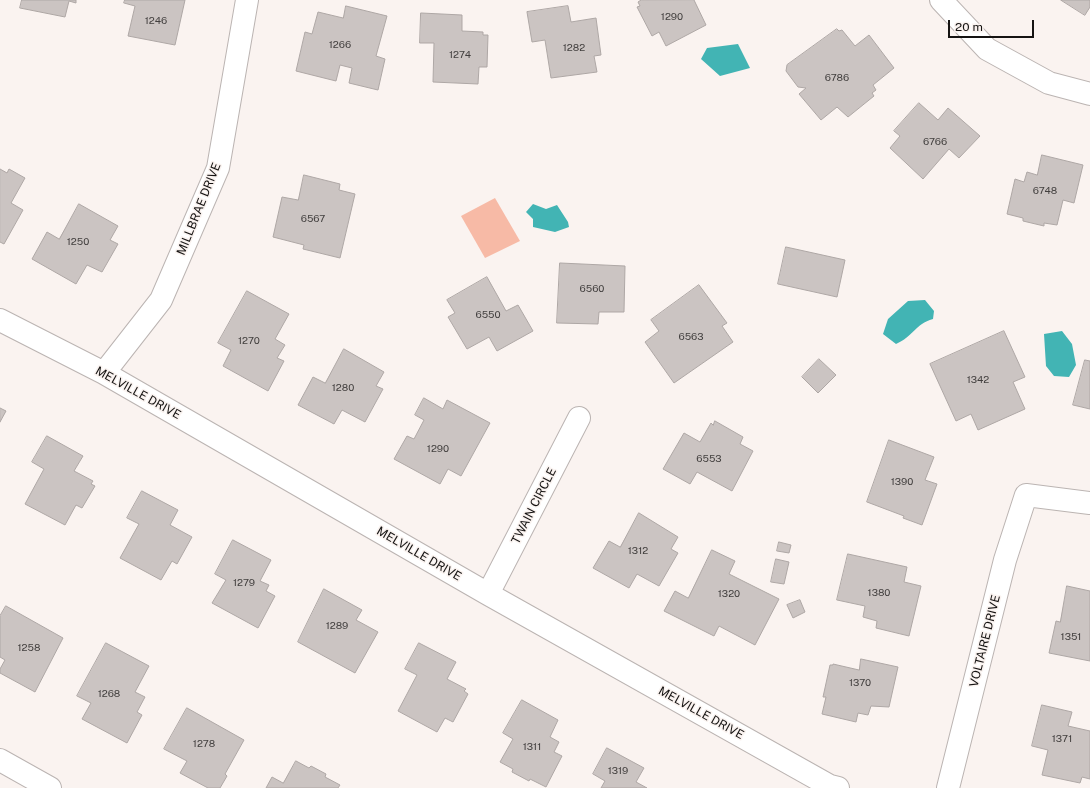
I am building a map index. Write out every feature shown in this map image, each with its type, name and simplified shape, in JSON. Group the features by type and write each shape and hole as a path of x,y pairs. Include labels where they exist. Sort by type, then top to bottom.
{"street":[{"name":"MILLBRAE DRIVE","path":"104,373 161,300 218,168 247,0"},
{"path":"941,0 987,49 1049,83 1090,94"},
{"name":"MELVILLE DRIVE","path":"0,320 104,373 488,594 823,782 838,788"},
{"name":"TWAIN CIRCLE","path":"488,594 579,418"},
{"name":"VOLTAIRE DRIVE","path":"948,788 1005,560 1026,495 1090,504"},
{"path":"0,760 50,788"}],"shaded area":[{"path":"495,198 520,241 485,258 461,216"}],"water":[{"path":"738,44 750,68 720,76 701,59 707,48"},
{"path":"533,204 546,209 557,205 568,222 569,227 555,232 533,227 533,219 526,212"},
{"path":"925,300 934,311 933,319 922,324 906,338 896,344 883,334 888,319 908,301"},
{"path":"1062,331 1072,344 1076,365 1069,377 1054,376 1046,366 1044,334"}],"building":[{"path":"22,0 76,0 76,3 69,1 65,17 20,8"},
{"path":"125,0 185,0 175,45 128,36 135,6 124,3"},
{"path":"641,0 694,0 706,25 666,46 659,32 652,36 637,7 640,6 638,2"},
{"path":"1061,0 1090,0 1090,7 1085,15"},
{"path":"346,6 387,16 376,56 385,59 378,90 349,83 352,68 340,65 336,81 296,71 305,32 312,34 318,12 343,18"},
{"path":"568,6 571,22 596,18 601,55 594,56 597,72 551,78 545,40 532,42 527,12"},
{"path":"421,13 462,15 462,31 483,32 483,35 488,35 487,67 479,67 478,84 433,82 434,43 420,43"},
{"path":"837,29 839,31 842,30 855,46 869,35 894,68 873,85 876,90 872,93 874,96 848,117 837,107 821,120 799,94 806,88 798,87 786,71 787,65"},
{"path":"919,103 938,120 948,108 980,136 959,158 949,149 923,179 890,148 900,136 894,131"},
{"path":"1042,155 1083,165 1074,203 1063,200 1057,225 1044,223 1044,226 1023,221 1023,218 1007,214 1015,179 1024,182 1027,172 1037,175"},
{"path":"0,169 7,173 9,169 25,178 11,203 23,210 4,244 0,242"},
{"path":"304,175 340,184 339,190 355,194 340,258 303,249 304,245 273,237 282,197 298,200"},
{"path":"79,204 118,226 110,240 118,244 102,272 87,265 76,284 32,259 47,232 59,239"},
{"path":"786,247 845,260 837,297 778,284"},
{"path":"560,263 625,266 624,312 599,312 598,324 557,323"},
{"path":"487,277 506,311 518,305 533,331 497,351 489,337 467,349 448,317 455,313 447,300"},
{"path":"699,285 727,323 722,326 733,342 674,383 645,342 659,331 651,320"},
{"path":"247,291 289,314 275,339 285,345 277,358 284,361 268,391 223,366 231,350 218,343"},
{"path":"1004,331 1025,377 1013,382 1025,409 978,430 971,414 956,421 930,364"},
{"path":"344,349 384,372 376,386 383,389 365,422 342,410 334,424 298,405 313,377 325,383"},
{"path":"819,359 836,375 818,393 802,377"},
{"path":"1085,360 1090,361 1090,409 1073,405"},
{"path":"424,398 443,409 447,400 490,423 461,476 448,469 440,484 394,459 407,436 414,439 424,420 415,415"},
{"path":"0,408 6,411 0,422"},
{"path":"715,421 743,437 740,444 753,451 732,491 697,472 690,484 663,469 684,433 700,442 711,423 713,425"},
{"path":"47,436 83,456 74,471 93,481 91,484 95,486 82,508 76,505 65,525 25,504 44,469 32,462"},
{"path":"889,440 934,457 925,480 937,484 922,525 903,518 904,516 867,502"},
{"path":"142,491 178,510 170,525 192,537 177,564 172,561 161,580 120,558 139,524 127,518"},
{"path":"639,513 678,537 671,549 678,553 659,586 637,574 629,588 593,568 609,541 620,547"},
{"path":"233,540 271,560 260,581 269,585 266,591 275,596 258,628 212,603 226,580 215,574"},
{"path":"779,542 791,545 789,553 777,551"},
{"path":"712,550 735,561 729,574 779,599 755,645 719,626 714,636 664,611 675,591 688,598"},
{"path":"848,554 907,567 904,582 921,586 909,636 876,628 877,621 863,617 865,606 837,600"},
{"path":"776,559 789,562 784,584 771,582"},
{"path":"1067,586 1090,591 1090,661 1049,653 1056,621 1060,622"},
{"path":"324,589 362,610 356,620 378,632 355,673 298,642"},
{"path":"800,600 805,612 793,618 787,605"},
{"path":"6,606 63,638 35,692 0,673 0,669 5,660 0,657 0,616"},
{"path":"106,643 149,666 135,692 145,697 137,712 142,715 127,743 82,719 91,703 77,696"},
{"path":"419,643 456,662 447,679 466,689 464,691 468,694 453,722 445,718 437,732 398,711 417,675 405,669"},
{"path":"861,659 898,667 889,707 871,706 868,715 858,713 856,722 822,714 826,697 823,697 830,665 833,664 859,670"},
{"path":"522,700 558,720 550,737 559,742 554,752 562,756 546,787 530,779 529,781 512,772 513,769 500,762 513,739 503,733"},
{"path":"1042,705 1072,712 1068,726 1090,731 1090,779 1082,777 1080,783 1042,775 1048,750 1032,746"},
{"path":"187,708 244,740 225,774 227,776 220,788 208,788 180,773 187,761 164,749"},
{"path":"607,748 644,768 636,782 647,788 601,788 605,781 593,774"},
{"path":"296,761 309,768 311,766 326,774 325,777 340,785 338,788 266,788 272,777 283,783"}]}
